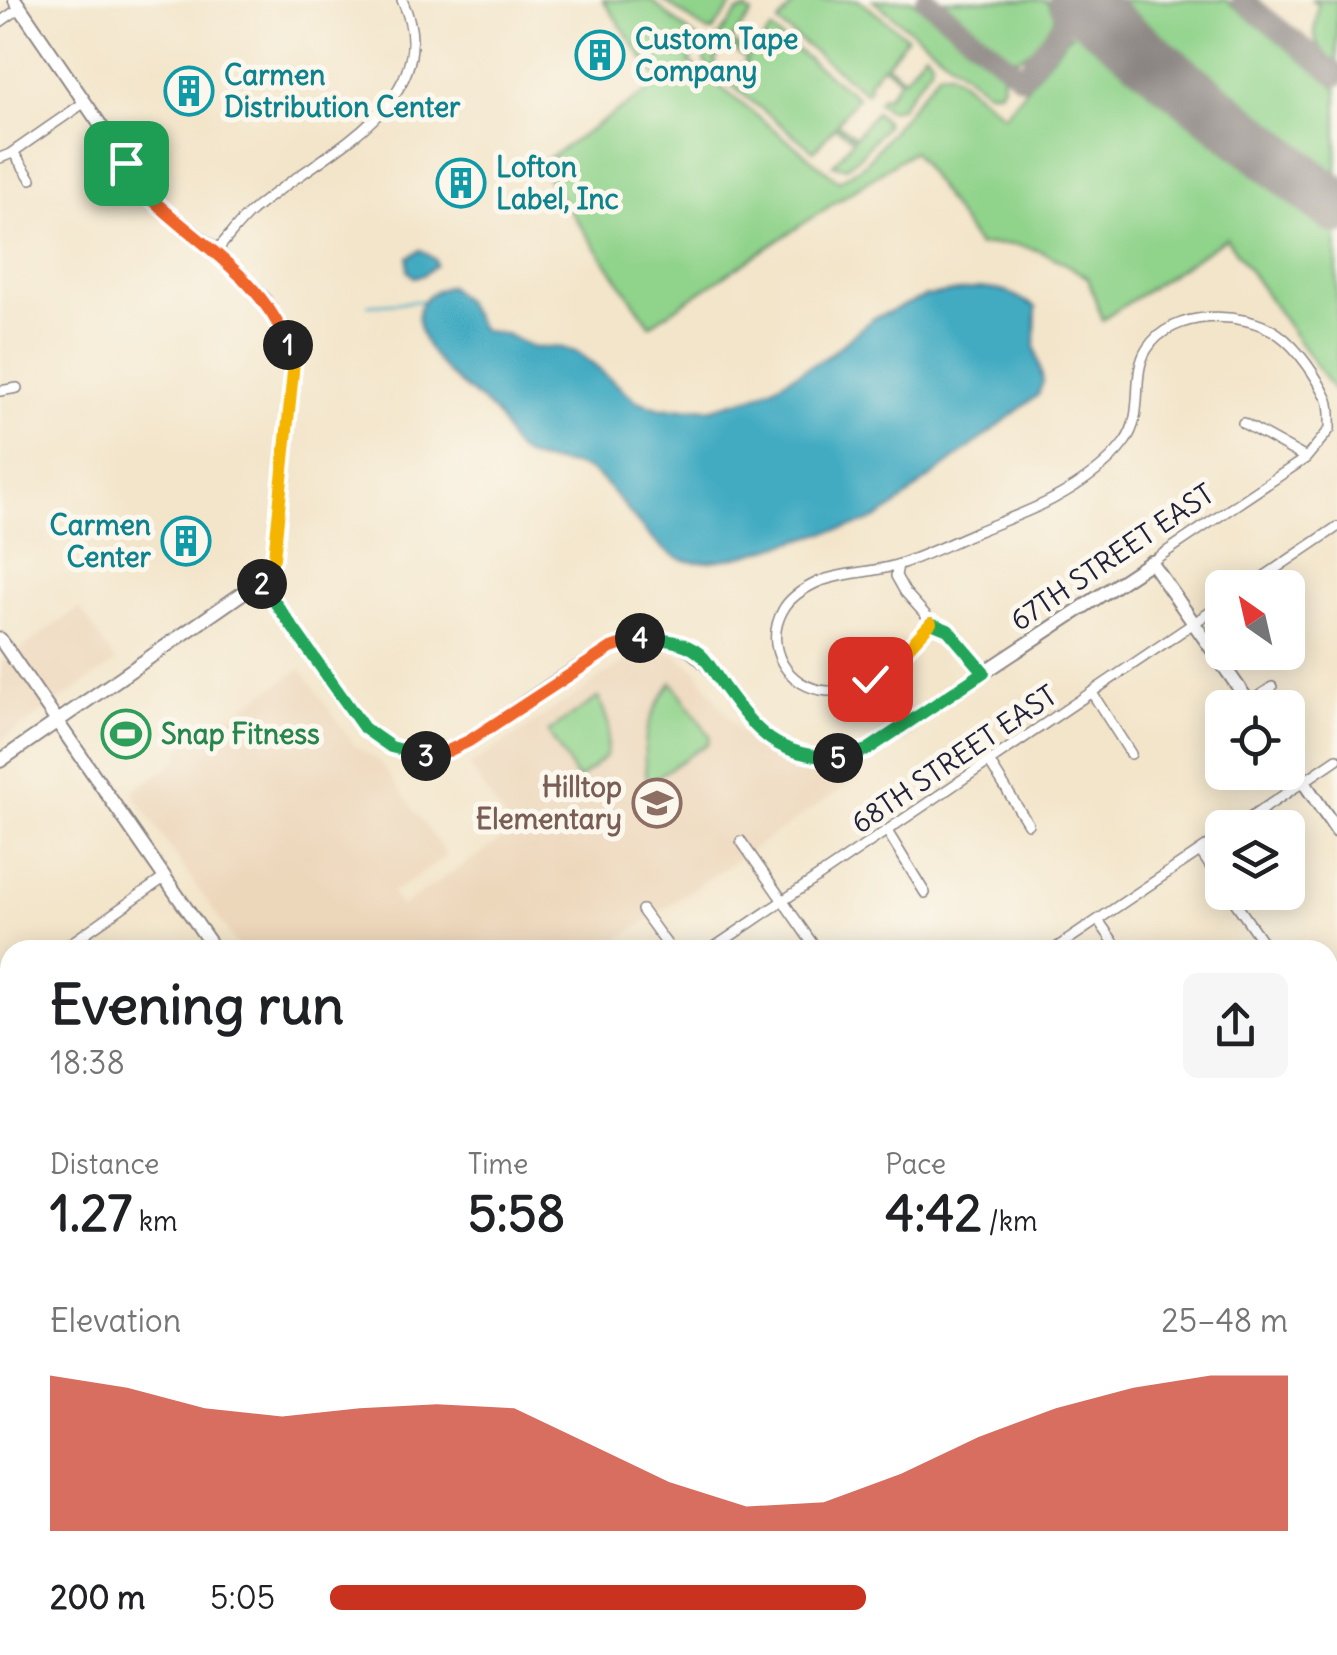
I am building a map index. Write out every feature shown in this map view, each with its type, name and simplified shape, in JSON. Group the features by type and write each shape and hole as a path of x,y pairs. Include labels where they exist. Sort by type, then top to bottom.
{"street":[{"path":"216,251 251,211 344,146 394,99 410,53 411,36 402,0"},
{"path":"0,22 17,4 151,199 216,251 264,299 294,362 274,558 260,581 0,760"},
{"path":"0,158 85,102"},
{"path":"13,152 31,180"},
{"name":"67TH STREET EAST","path":"260,581 364,728 391,747 420,757 469,741 611,648 637,638 670,640 700,654 754,728 777,744 804,755 837,758 867,750 1306,458 1330,430 1330,402 1292,344 1265,326 1225,318 1191,320 1167,330 1147,348 1140,366 1138,408 1126,442 1092,476 1052,500 898,565"},
{"path":"0,391 17,388"},
{"path":"1243,423 1306,458"},
{"path":"1274,570 1337,527"},
{"path":"1150,562 1241,690"},
{"path":"932,622 897,660 870,679 837,692 810,690 787,673 775,647 783,609 794,596 821,581 898,565 896,576 905,592 932,622 948,630 984,672"},
{"name":"68TH STREET EAST","path":"725,940 1205,616"},
{"path":"0,639 208,940"},
{"path":"1268,690 1272,686"},
{"path":"1092,693 1131,754"},
{"path":"1305,780 1337,758"},
{"path":"990,762 1028,824"},
{"path":"1305,784 1337,831"},
{"path":"1261,810 1290,790"},
{"path":"887,831 925,893"},
{"path":"741,841 810,940"},
{"path":"1068,940 1205,848"},
{"path":"1200,851 1205,858"},
{"path":"74,940 164,878"},
{"path":"642,910 664,940"},
{"path":"1240,910 1261,940"},
{"path":"1098,920 1112,940"}],"shaded area":[{"path":"80,608 116,662 0,741 0,663"},
{"path":"660,649 677,655 695,669 737,729 777,761 825,773 856,766 862,775 618,940 233,940 132,792 180,759 179,750 301,669 355,746 379,761 447,856 392,893 401,907 513,832 469,766 645,651"}],"green space":[{"path":"603,0 651,0 700,42 689,62 839,181 866,163 939,72 950,72 1004,115 1069,36 1075,32 1093,36 1337,230 1337,395 1226,238 1102,320 1088,278 1074,269 1024,247 978,246 913,151 650,325 538,165 660,83"},
{"path":"663,0 732,0 733,4 713,31 708,32"},
{"path":"797,0 859,0 907,37 886,64 904,78 925,52 932,60 931,67 899,108 888,110 878,102 883,96 886,98 900,79 882,65 867,84 870,87 866,93 778,23"},
{"path":"873,0 913,0 1002,71 1003,85 999,91 987,91"},
{"path":"939,0 1046,0 1055,15 1040,41 1017,58"},
{"path":"1110,0 1226,0 1337,88 1337,182"},
{"path":"1312,0 1337,0 1337,64 1318,44 1318,5"},
{"path":"746,10 752,14 731,41 751,56 771,30 857,97 837,123 855,137 875,112 885,121 860,156 846,167 833,165 853,140 835,126 814,151 726,81 747,60 728,44 714,61 717,64 712,70 704,62 705,54 738,12"},
{"path":"672,682 710,736 708,743 648,783 644,755 647,730 656,706"},
{"path":"599,697 609,726 606,756 578,780 548,732"}],"water":[{"path":"421,250 436,265 414,277 408,271 408,257"},
{"path":"449,286 465,302 482,330 508,335 533,348 559,347 579,353 637,401 661,409 713,408 755,396 828,356 872,319 926,296 980,288 1006,291 1036,307 1035,347 1043,381 1038,395 875,519 742,556 698,562 682,559 654,541 596,475 570,465 531,458 513,446 498,418 448,373 422,336 418,312 423,302"}],"waterway":[{"path":"368,305 420,301"}],"taxiway":[{"path":"927,0 1022,77 1082,0"},
{"path":"1242,0 1337,75"}],"runway":[{"path":"1076,0 1337,207"}],"place":[{"name":"Custom Tape Company","path":"600,55"},
{"name":"Carmen Distribution Center","path":"189,91"},
{"name":"Lofton Label, Inc","path":"461,183"},
{"name":"Carmen Center","path":"186,541"},
{"name":"Snap Fitness","path":"126,734"},
{"name":"Hilltop Elementary","path":"657,803"}],"route":[{"path":"126,163 151,199 216,251 264,299 280,326 294,362 274,558 260,581 364,728 391,747 420,757 448,751 611,648 637,638 670,640 700,654 754,728 777,744 804,755 837,758 867,750 984,672 948,630 932,622 897,660 870,679"}]}
